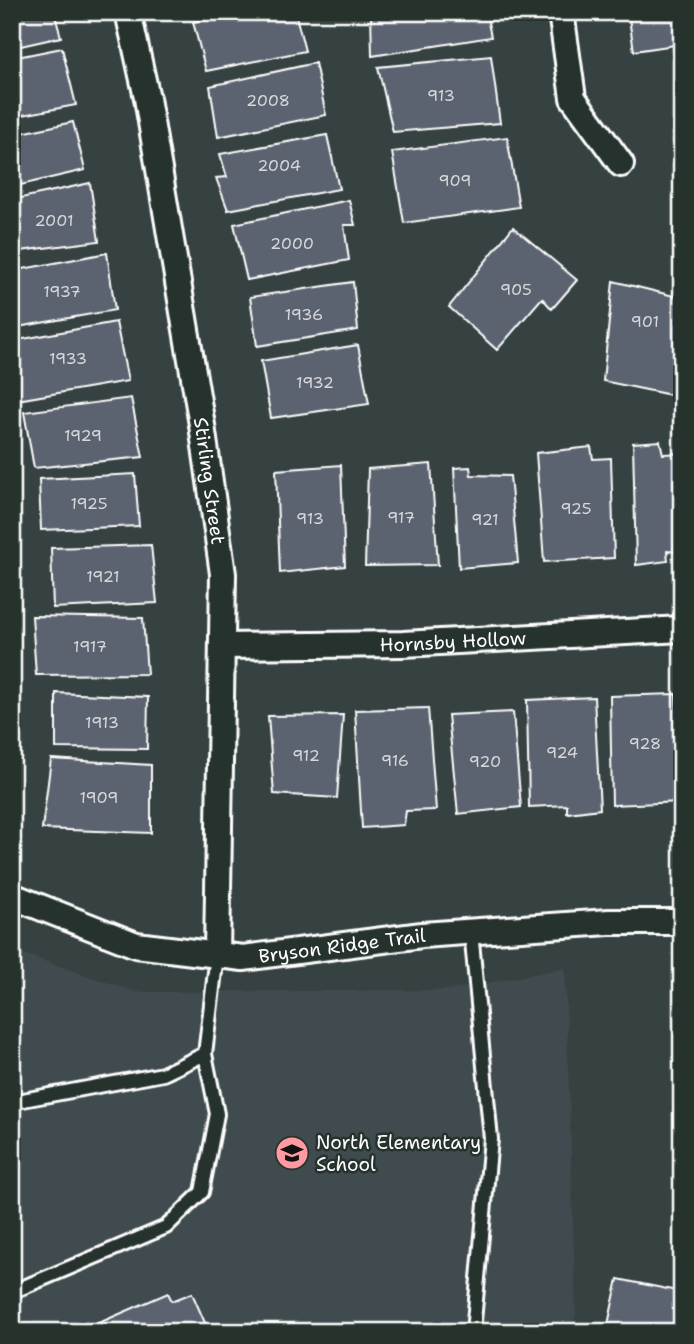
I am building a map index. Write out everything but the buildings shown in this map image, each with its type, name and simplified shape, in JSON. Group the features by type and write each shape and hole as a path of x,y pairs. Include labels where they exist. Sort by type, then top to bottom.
{"street":[{"name":"Stirling Street","path":"128,12 147,98 202,425 223,574 217,955"},
{"path":"561,12 573,98 621,164"},
{"name":"Hornsby Hollow","path":"222,646 403,644 682,629"},
{"name":"Bryson Ridge Trail","path":"12,896 136,945 243,958 422,934 609,922 682,922"}],"lane":[{"path":"471,932 491,1139 473,1332"},
{"path":"12,1292 166,1227 202,1192 217,1114 205,1054 217,955"},
{"path":"12,1102 163,1074 205,1054"}],"shaded area":[{"name":"North Elementary School","path":"12,950 136,992 451,990 565,968 576,1313 572,1332 12,1332"}],"place":[{"name":"North Elementary School","path":"292,1153"}]}
